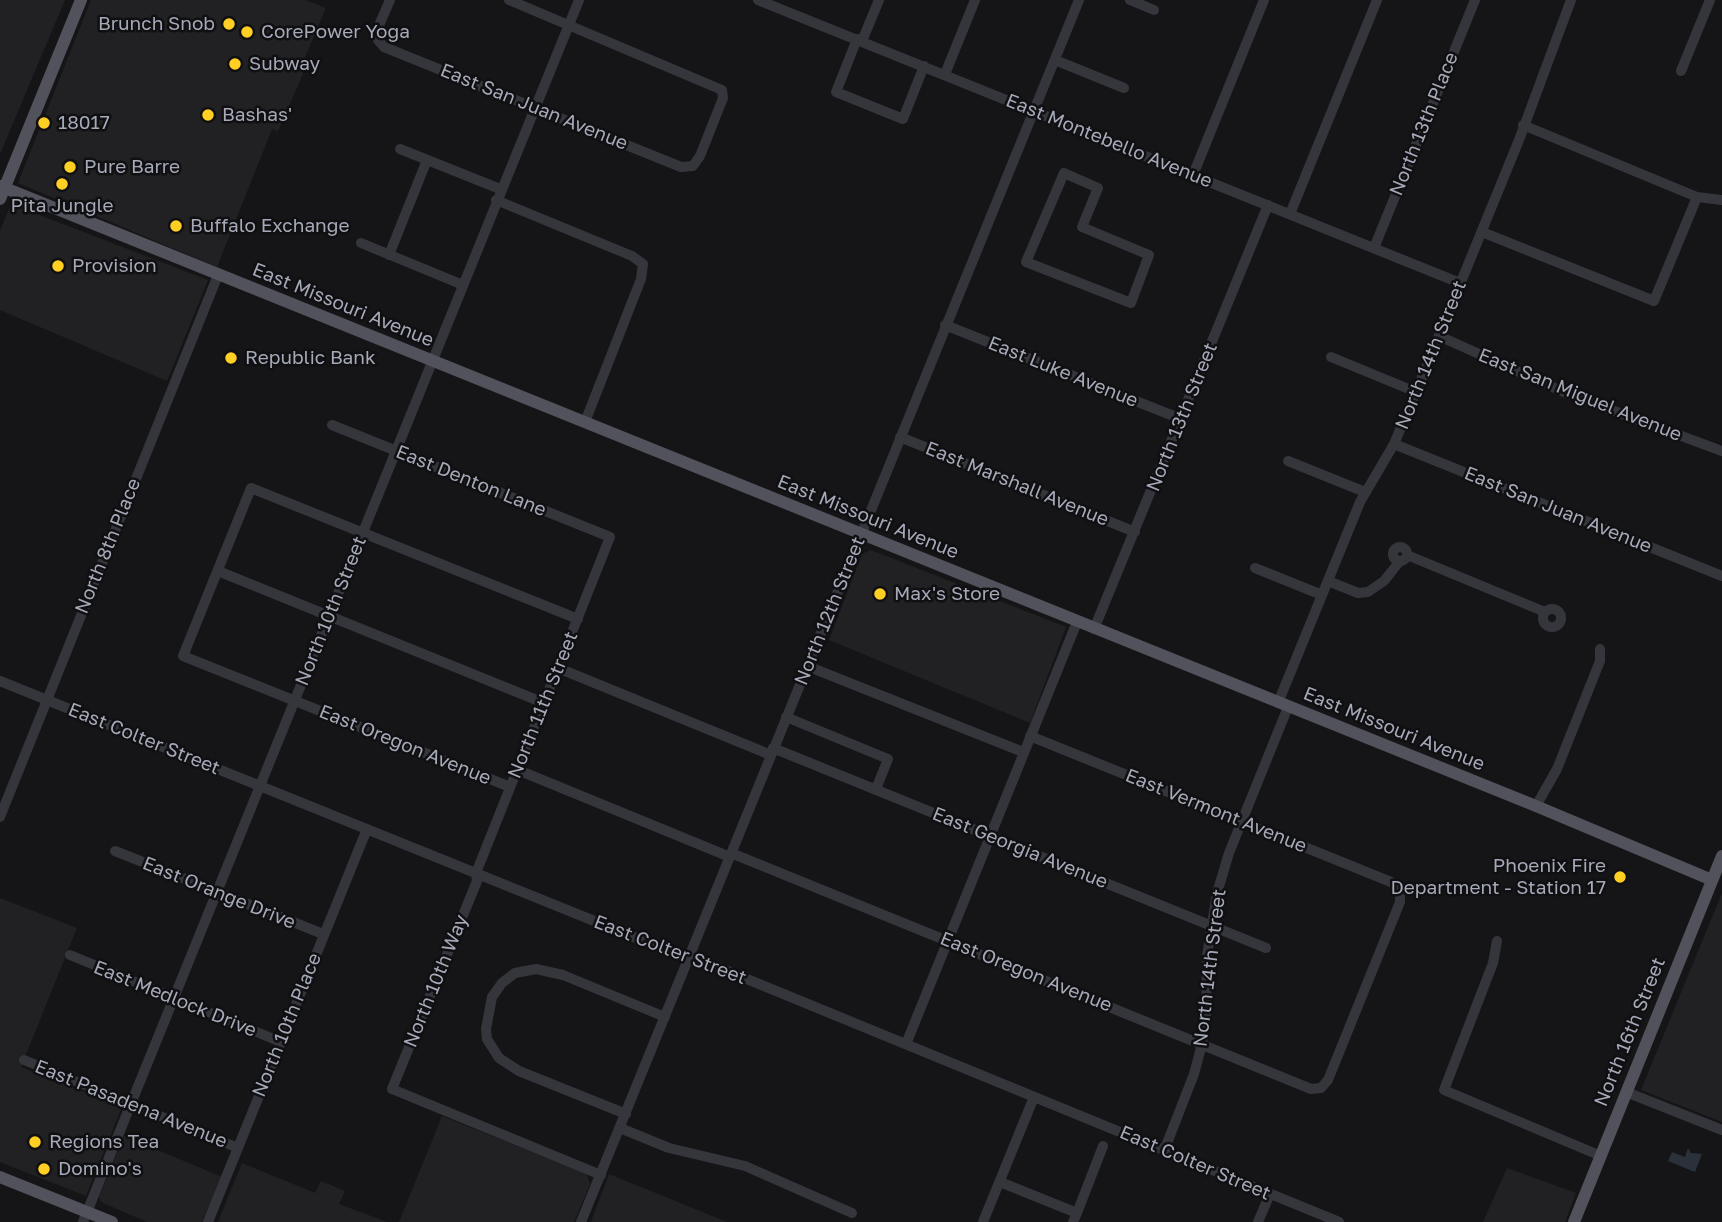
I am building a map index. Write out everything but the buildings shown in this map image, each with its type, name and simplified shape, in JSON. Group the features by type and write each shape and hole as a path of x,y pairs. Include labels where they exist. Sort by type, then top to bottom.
{"main road":[{"path":"2,191 81,0"},
{"name":"East Missouri Avenue","path":"2,191 585,422 1536,806 1717,882"},
{"name":"North 16th Street","path":"1574,1222 1626,1092 1717,882 1722,856"},
{"path":"0,1177 85,1217 112,1222"}],"street":[{"name":"East San Juan Avenue","path":"390,0 377,30 378,40 384,47 681,167 693,166 700,156 723,98 722,90 569,24"},
{"path":"509,0 569,24"},
{"name":"North 10th Street","path":"85,1217 500,189 579,0"},
{"name":"East Montebello Avenue","path":"758,0 775,3 1032,111 1460,283"},
{"path":"879,0 836,92 903,119 924,66"},
{"path":"945,74 975,0"},
{"name":"North 12th Street","path":"581,1222 1079,0"},
{"path":"1130,0 1154,10"},
{"path":"1194,175 1264,0"},
{"path":"1290,214 1377,0"},
{"name":"North 13th Place","path":"1374,248 1475,0"},
{"name":"North 14th Street","path":"1164,1151 1194,1074 1202,1044 1217,893 1283,705 1322,595 1365,492 1394,444 1416,392 1482,232 1572,0"},
{"path":"1681,71 1710,0"},
{"path":"1055,60 1124,88"},
{"path":"1523,125 1697,197 1722,200"},
{"path":"400,149 500,189"},
{"path":"389,255 427,160"},
{"path":"1064,173 1098,188 1082,228 1149,256 1130,303 1026,261 1064,173"},
{"path":"1482,232 1654,301 1697,197"},
{"path":"496,200 632,256 643,264 641,279 585,422"},
{"name":"North 13th Street","path":"1094,629 1268,205"},
{"path":"361,243 463,285"},
{"name":"North 8th Place","path":"0,817 218,275"},
{"name":"East Luke Avenue","path":"945,325 1181,419"},
{"name":"East San Miguel Avenue","path":"1439,336 1566,393 1722,450"},
{"path":"1331,357 1416,392"},
{"name":"East Denton Lane","path":"332,425 610,537"},
{"name":"East Marshall Avenue","path":"900,437 1135,532"},
{"name":"East San Juan Avenue","path":"1394,444 1722,576"},
{"path":"1288,461 1365,492"},
{"path":"544,703 328,618 218,571 251,488 578,619"},
{"name":"North 11th Street","path":"476,873 610,537"},
{"path":"1328,581 1358,593 1368,592 1384,582 1403,558 1545,612"},
{"path":"1255,568 1322,595"},
{"name":"East Oregon Avenue","path":"218,571 183,656 510,788"},
{"path":"906,1044 1077,622"},
{"path":"1536,806 1557,769 1600,661 1600,649"},
{"path":"807,666 1024,752"},
{"name":"East Georgia Avenue","path":"558,668 772,752 876,789 1266,948"},
{"name":"East Colter Street","path":"0,681 906,1044 1339,1222"},
{"path":"786,718 888,759 876,789"},
{"name":"East Vermont Avenue","path":"1030,736 1391,881 1400,890 1400,902 1328,1080 1321,1088"},
{"name":"East Oregon Avenue","path":"517,770 948,940 1311,1088 1321,1088"},
{"name":"North 10th Place","path":"208,1222 367,829"},
{"name":"East Orange Drive","path":"115,851 323,934"},
{"name":"North 10th Way","path":"476,873 477,881 392,1089 601,1175"},
{"path":"1497,941 1493,963 1444,1090 1601,1156"},
{"name":"East Medlock Drive","path":"70,956 281,1042"},
{"path":"626,1114 519,1071 499,1058 487,1039 486,1029 492,997 502,983 515,973 536,969 563,975 665,1017"},
{"name":"East Pasadena Avenue","path":"24,1060 238,1148"},
{"path":"1626,1092 1722,1130"},
{"path":"983,1222 1034,1097"},
{"path":"620,1128 669,1148 746,1166 852,1213"},
{"path":"1000,1182 1075,1217 1104,1146"},
{"path":"1258,1222 1270,1194"}],"shaded area":[{"path":"0,0 65,0 0,154"},
{"path":"91,0 305,0 326,8 303,62 307,65 278,131 272,129 217,267 18,183"},
{"path":"11,204 208,280 167,381 0,310 0,231"},
{"path":"871,550 1066,627 1030,723 829,640 862,554"},
{"path":"1722,893 1722,1122 1641,1090"},
{"path":"0,898 77,928 21,1067 122,1107 86,1196 0,1162"},
{"path":"442,1116 587,1174 590,1184 574,1222 399,1222"},
{"path":"124,1136 222,1177 202,1222 147,1222 101,1202 99,1197"},
{"path":"1688,1148 1691,1153 1702,1154 1695,1172 1668,1161 1672,1152 1685,1157"},
{"path":"242,1163 315,1193 321,1181 345,1191 339,1204 387,1222 218,1222"},
{"path":"1507,1168 1576,1193 1565,1222 1483,1222"},
{"path":"609,1174 727,1222 591,1222"}],"place":[{"name":"Brunch Snob","path":"229,24"},
{"name":"CorePower Yoga","path":"247,32"},
{"name":"Subway","path":"235,64"},
{"name":"Bashas'","path":"208,115"},
{"name":"18017","path":"44,123"},
{"name":"Pure Barre","path":"70,167"},
{"name":"Pita Jungle","path":"62,184"},
{"name":"Buffalo Exchange","path":"176,226"},
{"name":"Provision","path":"58,266"},
{"name":"Republic Bank","path":"231,358"},
{"name":"Max's Store","path":"880,594"},
{"name":"Phoenix Fire Department - Station 17","path":"1620,877"},
{"name":"Regions Tea","path":"35,1142"},
{"name":"Domino's","path":"44,1169"}]}
